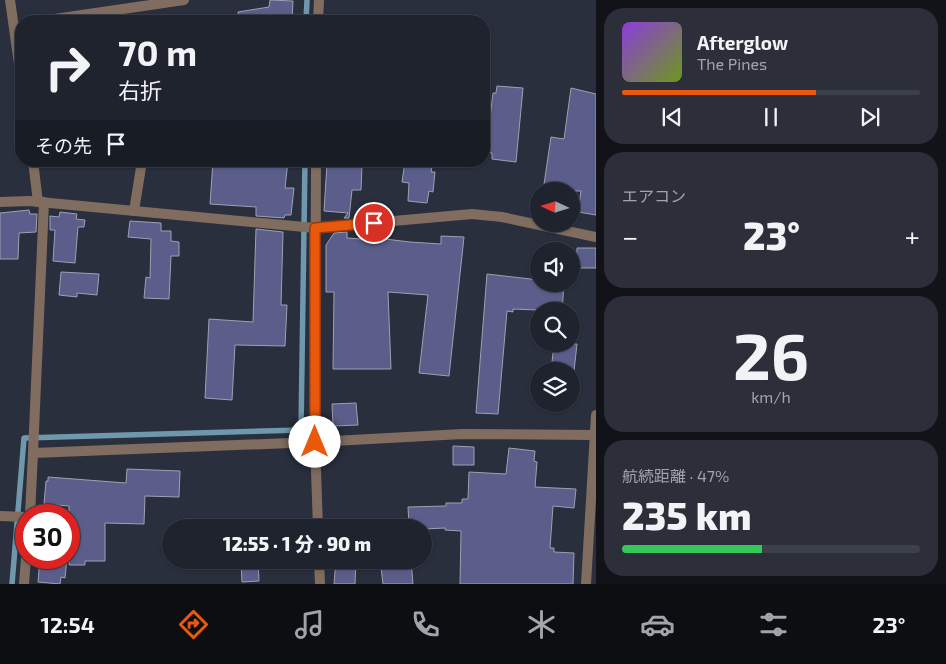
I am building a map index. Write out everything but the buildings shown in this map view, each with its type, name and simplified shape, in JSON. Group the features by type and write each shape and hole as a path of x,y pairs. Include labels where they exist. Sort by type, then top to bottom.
{"street":[{"path":"10,0 15,16"},
{"path":"81,15 184,0"},
{"path":"318,15 319,0"},
{"path":"31,504 41,202 34,167"},
{"path":"134,211 141,167"},
{"path":"316,167 315,442 318,519"},
{"path":"0,202 41,202 315,228 472,214 502,217 596,237"},
{"path":"586,584 596,415"},
{"path":"33,453 462,434 594,435"},
{"path":"24,584 25,569"},
{"path":"319,569 320,584"}],"waterway":[{"path":"306,15 307,0"},
{"path":"12,584 24,438 301,430 305,167"}],"route":[{"path":"315,442 315,228 374,223"}]}
